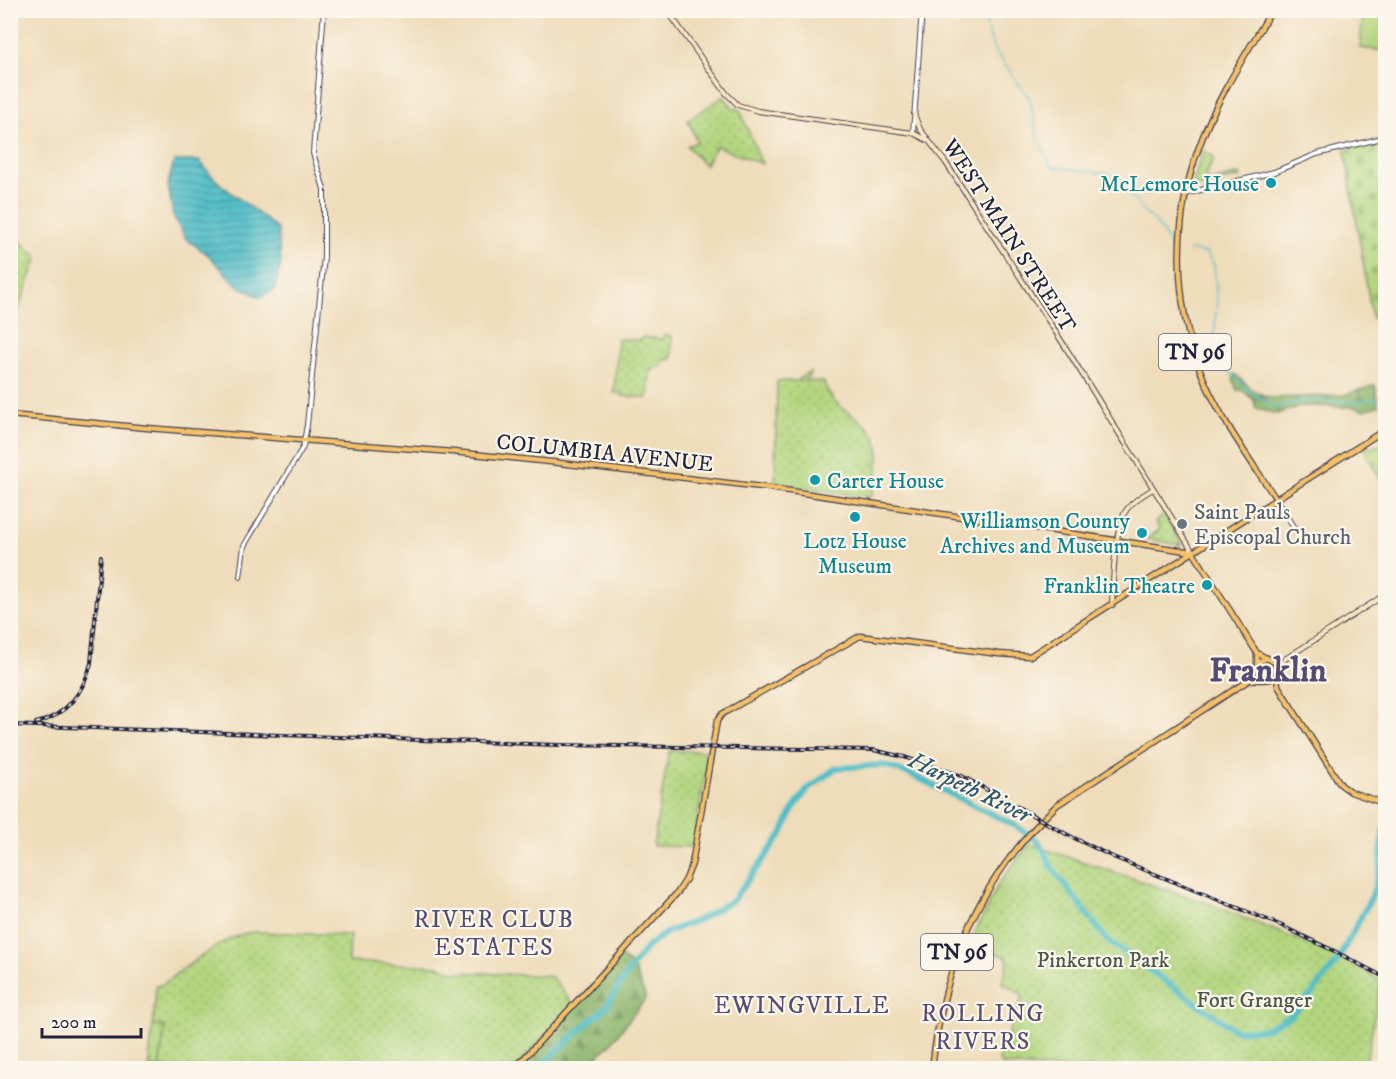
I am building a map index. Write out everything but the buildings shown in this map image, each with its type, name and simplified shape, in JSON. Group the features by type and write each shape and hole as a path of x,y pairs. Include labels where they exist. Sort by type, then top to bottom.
{"main road":[{"name":"WEST MAIN STREET","path":"667,10 726,93 743,107 913,133 929,141 946,163 1048,320 1193,552"},
{"name":"TN 96","path":"1272,10 1204,133 1194,159 1185,194 1179,247 1185,316 1205,379 1232,433 1276,499"},
{"path":"914,114 920,129 929,141"},
{"name":"COLUMBIA AVENUE","path":"10,415 511,458 758,486 1193,552"},
{"path":"515,1068 678,892 686,879 692,864 717,721 729,709 860,636 1023,657 1039,652 1386,429"},
{"path":"1112,605 1118,540 1126,510 1134,501 1153,489"},
{"path":"1193,552 1257,653 1257,673 1278,686"},
{"path":"1277,672 1285,659 1386,594"},
{"path":"1257,653 1277,664 1278,686 1341,785 1351,792 1386,804"},
{"path":"1249,680 1261,660 1285,659"},
{"name":"TN 96","path":"932,1068 944,995 959,946 982,898 998,873 1040,821 1065,800 1249,680 1265,679 1277,672"}],"street":[{"path":"240,577 244,546 268,503 286,477 304,440 324,257 324,189 313,153 324,10"},
{"path":"913,133 922,10"},
{"path":"1185,194 1274,172 1317,154 1386,137"},
{"path":"1276,499 1299,536"}],"green space":[{"path":"1363,11 1385,11 1385,51 1360,48"},
{"path":"724,96 731,106 740,110 762,164 716,146 705,165 687,146 697,142 688,120"},
{"path":"1385,139 1385,316 1372,318 1345,150"},
{"path":"1203,150 1214,157 1205,178 1215,182 1215,180 1240,174 1241,177 1194,187 1194,179"},
{"path":"11,234 38,257 11,329"},
{"path":"664,335 672,336 672,359 664,360 661,367 650,370 648,398 622,396 622,393 614,393 618,339 641,340 642,337 663,339"},
{"path":"810,372 811,374 805,381 824,382 836,402 861,421 875,437 879,454 872,496 776,484 777,381 799,381"},
{"path":"1235,374 1254,391 1270,398 1344,395 1375,385 1378,406 1364,410 1353,407 1308,406 1277,414 1256,409 1254,400 1242,390 1237,390 1233,380"},
{"path":"1386,444 1385,487 1366,454 1366,449"},
{"path":"1164,515 1181,545 1147,539 1160,529 1155,522"},
{"path":"1264,661 1270,661 1275,669 1273,675 1264,677 1259,672 1259,666"},
{"path":"669,751 709,751 693,847 653,846"},
{"path":"1029,844 1207,903 1345,959 1381,981 1365,1068 1043,1068 1000,1063 999,1058 1023,995 1002,983 1008,963 1006,957 970,943 998,885"},
{"path":"254,932 350,935 349,962 438,966 456,972 551,976 574,1006 515,1068 159,1068 165,1027 153,1025 156,986 166,982 205,953 235,937"},
{"path":"620,956 633,966 646,998 609,1046 583,1068 515,1068"},
{"path":"153,1025 165,1026 159,1068 148,1068"}],"water":[{"path":"174,161 200,161 225,188 278,230 281,264 275,290 260,297 238,286 207,254 186,239 173,216 168,184"}],"waterway":[{"path":"982,10 993,48 1030,99 1037,135 1050,164 1053,167 1108,174 1156,222 1172,248"},
{"path":"1189,250 1206,253 1214,265 1217,300 1213,353"},
{"path":"1217,364 1232,374 1249,391 1274,407 1312,400 1349,403 1386,397"},
{"name":"Harpeth River","path":"538,1068 606,1007 625,976 647,947 667,932 700,919 733,900 782,834 793,809 808,789 836,768 883,765 910,774 1016,826 1039,842 1052,868 1107,940 1236,1031 1265,1029 1290,1016 1311,995 1337,962 1372,896 1380,869 1383,833 1386,826"}],"railway":[{"path":"36,723 47,720 65,709 84,684 88,674 101,556"},
{"path":"10,725 558,745 873,750 904,757 962,776 1068,835 1113,857 1280,925 1386,978"}],"place":[{"name":"McLemore House","path":"1271,183"},
{"name":"Carter House","path":"815,480"},
{"name":"Lotz House Museum","path":"855,517"},
{"name":"Saint Pauls Episcopal Church","path":"1182,524"},
{"name":"Williamson County Archives and Museum","path":"1142,533"},
{"name":"Franklin Theatre","path":"1207,585"}],"district":[{"name":"Franklin","path":"1268,669"},
{"name":"RIVER CLUB ESTATES","path":"494,933"},
{"name":"EWINGVILLE","path":"802,1005"},
{"name":"ROLLING RIVERS","path":"983,1027"}],"park label":[{"name":"Pinkerton Park","path":"1103,959"},
{"name":"Fort Granger","path":"1254,999"}]}
